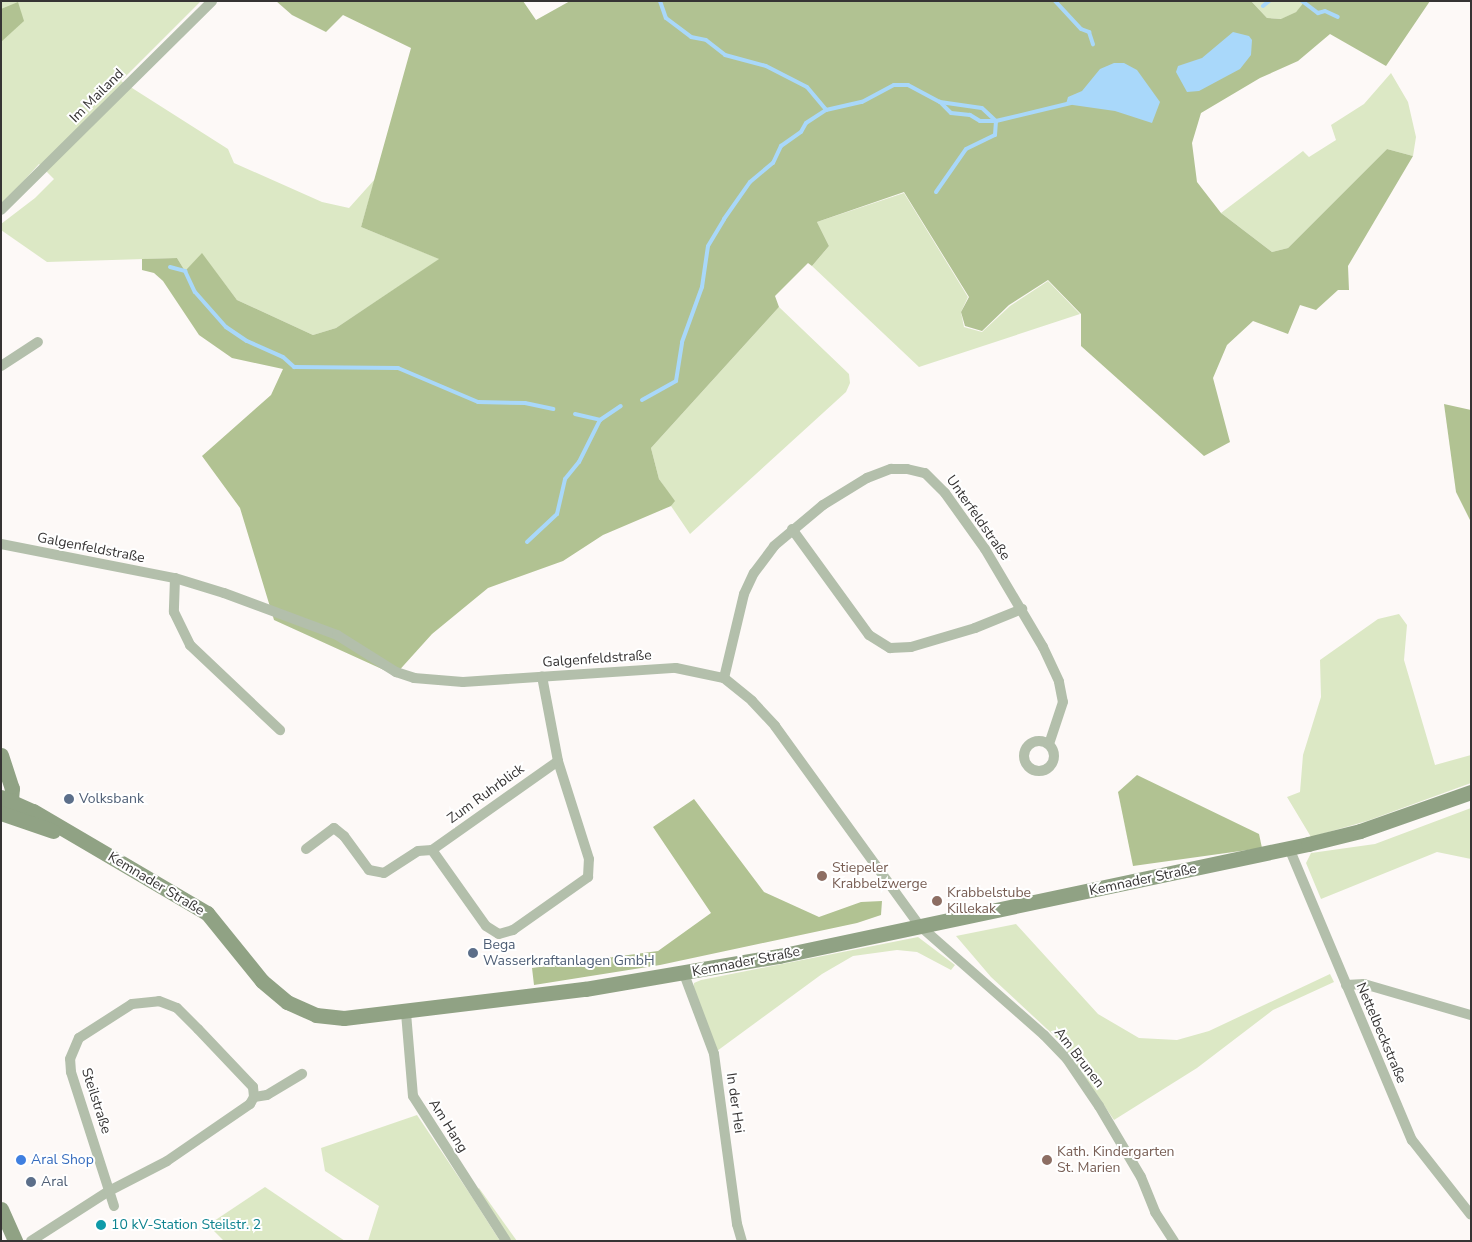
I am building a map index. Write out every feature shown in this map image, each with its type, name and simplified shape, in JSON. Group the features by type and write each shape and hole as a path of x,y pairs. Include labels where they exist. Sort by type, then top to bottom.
{"main road":[{"path":"1,755 11,780 4,805"},
{"name":"Kemnader Straße","path":"4,805 69,834 136,870 207,913 262,981 287,1002 326,1017 406,1013 684,974 1289,848 1360,831 1471,792"},
{"path":"1,1209 15,1241"}],"street":[{"name":"Im Mailand","path":"1,210 212,1"},
{"path":"1,366 38,342"},
{"name":"Unterfeldstraße","path":"724,678 739,611 754,573 792,529 867,478 891,469 926,472 936,481 985,549 1022,609 1059,682 1063,702 1049,744"},
{"path":"792,529 869,635 890,648 911,647 975,628 1022,609"},
{"name":"Galgenfeldstraße","path":"1,544 175,578 321,628 362,647 396,672 414,678 463,682 676,668 724,678 752,701 775,726 920,926"},
{"path":"175,578 174,612 190,645 280,730"},
{"path":"432,850 493,931 503,934 522,925 588,876 590,869 558,761 542,676"},
{"name":"Zum Ruhrblick","path":"306,849 334,828 344,836 369,870 378,874 389,871 418,851 432,850 558,761"},
{"name":"Nettelbeckstraße","path":"1289,848 1412,1140 1471,1215"},
{"name":"Am Brunen","path":"920,926 1044,1035 1067,1060 1138,1172 1152,1206 1174,1241"},
{"name":"In der Hei","path":"684,974 714,1054 737,1224 742,1241"},
{"path":"1346,986 1364,984 1471,1015"},
{"name":"Steilstraße","path":"114,1206 70,1059 79,1038 132,1004 146,1000 159,1001 177,1008 253,1087 254,1097"},
{"name":"Am Hang","path":"406,1013 413,1096 506,1241"},
{"path":"31,1241 109,1191 167,1161 250,1104 254,1097 268,1095 302,1074"}],"green space":[{"path":"1,1 201,1 121,81 228,149 234,163 322,202 349,208 375,179 361,227 440,259 336,328 313,335 237,300 202,254 185,271 177,258 47,262 1,230 1,224 35,198 54,179 39,164 1,206"},
{"path":"276,1 523,1 536,20 570,1 1251,1 1267,18 1281,19 1296,12 1305,1 1430,1 1386,66 1330,34 1298,61 1260,78 1201,113 1192,143 1197,182 1221,213 1272,252 1288,248 1387,149 1413,156 1348,266 1349,290 1338,290 1316,310 1300,305 1288,334 1253,321 1227,345 1213,378 1230,442 1204,456 1081,346 1081,314 1048,280 1009,305 982,331 965,326 961,312 969,297 904,192 817,222 829,246 812,266 808,263 775,296 779,307 651,448 659,479 675,501 671,506 603,535 563,561 488,588 432,634 395,675 274,620 240,508 202,456 271,395 283,369 232,358 199,335 163,281 154,273 142,270 142,259 177,258 185,271 202,253 237,300 313,335 336,328 439,259 361,227 411,48 343,15 326,32 292,15"},
{"path":"1251,1 1305,2 1296,12 1282,19 1267,18"},
{"path":"18,2 24,21 1,42 1,9"},
{"path":"1391,73 1408,102 1416,137 1413,156 1387,149 1288,248 1272,252 1221,213 1303,151 1309,157 1336,140 1331,125 1364,104"},
{"path":"904,193 968,297 961,312 964,327 982,332 1010,306 1048,281 1080,314 919,367 812,266 829,246 817,222"},
{"path":"779,307 849,374 850,383 846,392 690,534 671,506 674,501 659,479 651,448"},
{"path":"1444,404 1471,410 1471,522 1456,492"},
{"path":"1399,614 1407,625 1404,660 1435,765 1471,755 1471,783 1367,821 1311,837 1287,797 1300,792 1303,755 1321,697 1320,660 1378,619"},
{"path":"1137,775 1259,834 1262,848 1133,866 1118,792"},
{"path":"694,799 764,892 819,917 861,902 882,901 881,915 857,923 660,965 534,985 532,968 658,951 711,913 653,827"},
{"path":"1471,808 1471,859 1437,852 1321,899 1306,863 1311,853 1375,844"},
{"path":"1016,924 1098,1014 1139,1038 1177,1040 1209,1031 1330,974 1334,982 1273,1010 1197,1068 1114,1120 1061,1042 991,977 956,936"},
{"path":"918,937 955,965 951,970 917,952 897,950 853,956 822,974 717,1051 693,990 694,983 701,980"},
{"path":"417,1115 500,1241 368,1241 379,1206 325,1171 321,1148"},
{"path":"265,1187 345,1241 224,1241 208,1225"},
{"path":"479,1188 517,1241 510,1241 476,1191"}],"water":[{"path":"1233,32 1249,36 1252,40 1251,55 1240,69 1199,91 1187,92 1176,72 1178,66 1202,58"},
{"path":"1114,63 1124,63 1137,70 1160,102 1152,123 1115,111 1066,104 1068,97 1082,91 1100,69"}],"waterway":[{"path":"660,1 666,18 691,37 706,40 725,55 766,66 807,87 826,110"},
{"path":"1055,1 1081,29 1089,32 1093,44"},
{"path":"1263,6 1269,1"},
{"path":"1302,1 1318,13 1325,11 1338,17"},
{"path":"642,400 676,381 682,342 702,287 708,246 750,182 773,163 781,146 801,132 806,123 826,110 862,102 894,85 908,85 940,102 982,108 996,121 1071,103"},
{"path":"936,192 966,149 995,135 996,121 980,121 970,115 951,113 940,102"},
{"path":"170,267 185,271 195,292 226,327 247,341 283,357 294,367 398,368 478,402 525,403 553,409"},
{"path":"600,420 621,406"},
{"path":"575,414 600,420"},
{"path":"527,542 557,514 565,479 579,462 600,420"}],"place":[{"name":"Volksbank","path":"69,799"},
{"name":"Stiepeler Krabbelzwerge","path":"822,876"},
{"name":"Krabbelstube Killekak","path":"937,901"},
{"name":"Bega Wasserkraftanlagen GmbH","path":"473,953"},
{"name":"Aral Shop","path":"21,1160"},
{"name":"Kath. Kindergarten St. Marien","path":"1047,1160"},
{"name":"Aral","path":"31,1182"},
{"name":"10 kV-Station Steilstr. 2","path":"101,1225"}]}
